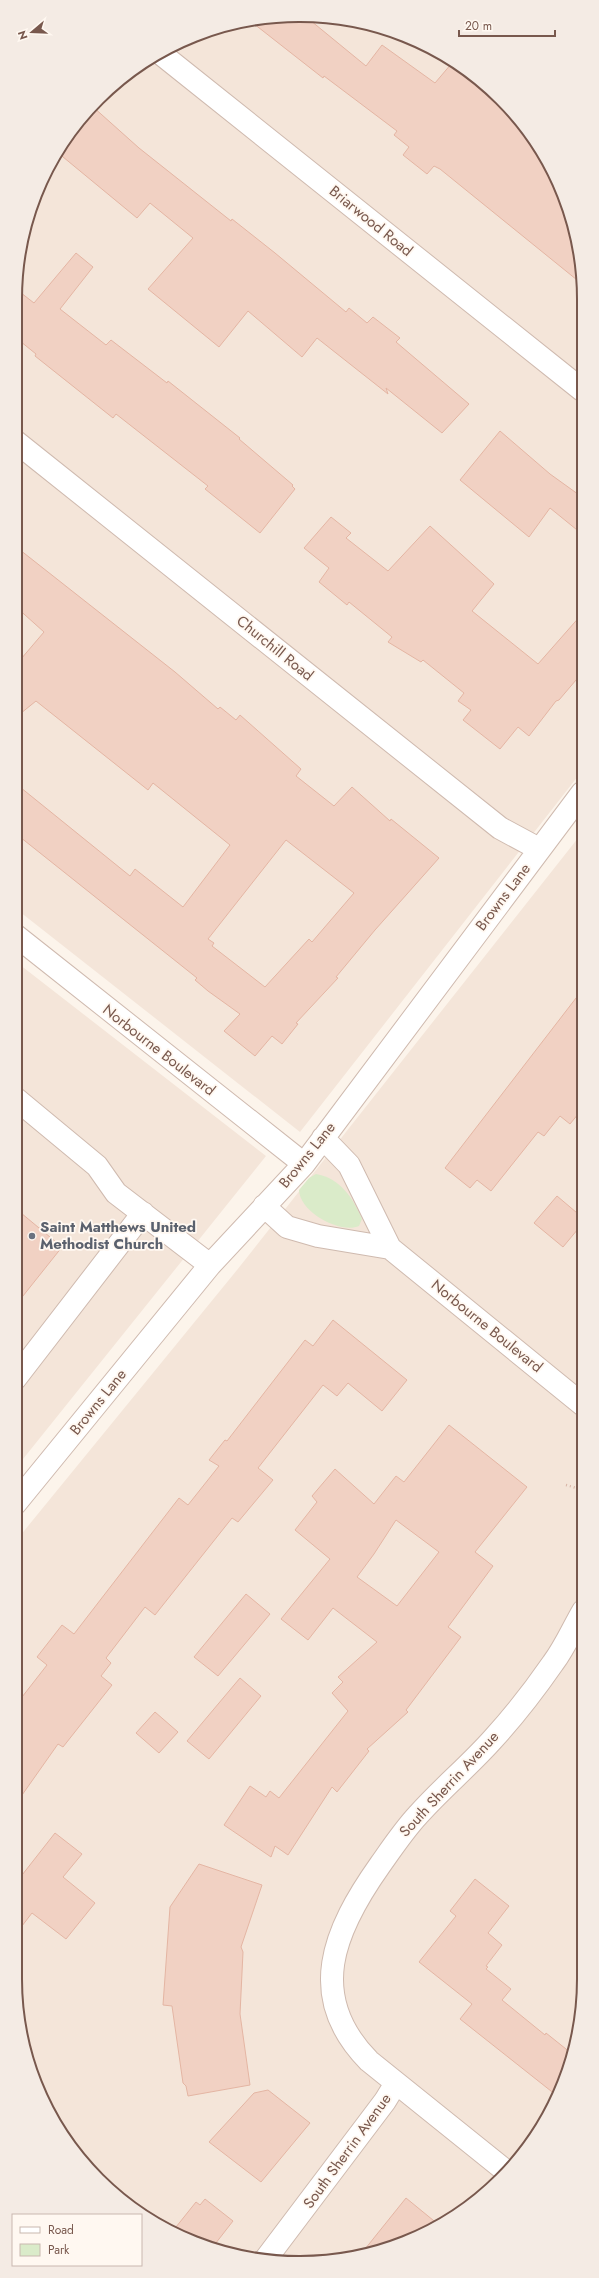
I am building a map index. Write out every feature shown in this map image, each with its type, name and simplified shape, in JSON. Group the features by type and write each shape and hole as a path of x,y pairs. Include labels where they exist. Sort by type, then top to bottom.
{"street":[{"name":"Briarwood Road","path":"165,57 577,386"},
{"name":"Churchill Road","path":"22,447 500,828 539,849"},
{"name":"Browns Lane","path":"22,1495 210,1265 304,1164 577,800"},
{"name":"Norbourne Boulevard","path":"22,941 304,1164"},
{"path":"22,1104 97,1166 116,1193 210,1265"},
{"name":"Norbourne Boulevard","path":"323,1138 349,1165 390,1248 577,1400"},
{"name":"Norbourne Boulevard","path":"264,1206 287,1227 318,1236 390,1248"},
{"path":"22,1370 143,1213"},
{"name":"South Sherrin Avenue","path":"270,2254 385,2101 396,2083 356,2048 340,2024 333,1996 332,1972 341,1931 359,1895 399,1838 418,1815 493,1739 553,1663 577,1623"},
{"path":"396,2083 502,2168"}],"path":[{"path":"566,1485 577,1488"}],"shaded area":[{"path":"300,22 336,24 354,27 389,37 406,43 438,59 468,79 496,103 513,123 571,240 575,263 577,300 577,777 300,1132 22,914 22,300 24,263 27,245 43,193 69,145 103,103 145,69 193,43 245,27 263,24"},
{"path":"577,839 577,1978 575,2015 572,2033 556,2085 540,2117 520,2147 496,2175 454,2209 406,2235 371,2247 336,2254 300,2256 263,2254 228,2247 193,2235 161,2219 131,2199 103,2175 79,2147 59,2117 43,2085 37,2068 31,2050 24,2015 22,1978 22,1533 237,1270"},
{"path":"22,966 266,1156 22,1460"}],"green space":[{"path":"316,1174 332,1180 345,1190 362,1219 359,1226 351,1228 332,1224 314,1214 306,1206 301,1198 299,1190 309,1178"}],"building":[{"path":"300,22 313,23 366,66 382,45 435,83 449,66 468,79 496,103 520,131 540,161 556,193 568,228 575,263 576,279 440,169 434,166 427,174 403,155 409,147 394,135 397,131 324,76 323,78 256,25"},
{"path":"97,110 139,148 231,221 232,219 275,253 346,312 349,308 367,323 373,317 400,338 396,342 469,404 442,433 386,388 388,394 317,338 302,357 248,311 219,347 148,289 193,238 150,203 137,218 62,156 79,131"},
{"path":"76,253 93,267 60,309 106,345 111,340 167,383 168,381 240,438 239,439 293,485 292,486 295,489 260,533 205,489 208,486 116,414 113,418 35,356 36,354 22,343 22,294 34,303"},
{"path":"500,431 550,474 577,493 577,530 550,508 529,537 460,480"},
{"path":"331,517 351,533 346,538 388,571 430,526 494,584 472,611 538,664 577,620 577,679 559,700 556,701 529,736 518,727 500,749 463,720 471,710 458,701 464,693 423,660 421,662 388,642 392,637 349,602 347,605 319,582 329,568 304,548"},
{"path":"22,552 175,672 218,709 220,707 236,720 240,715 301,769 296,776 334,806 352,787 390,821 391,819 439,858 375,930 336,977 338,978 296,1023 298,1024 282,1044 272,1036 255,1056 224,1031 240,1014 208,991 195,980 197,978 22,839 22,789 130,876 135,869 183,907 230,845 153,783 148,790 36,701 22,712 22,658 44,632 22,612","holes":["286,840 354,893 312,942 309,939 265,987 212,946 214,943 208,939"]},
{"path":"577,997 577,1115 570,1124 560,1116 544,1136 538,1132 491,1191 477,1180 470,1188 445,1168"},
{"path":"557,1196 577,1213 577,1230 563,1247 534,1223"},
{"name":"Saint Matthews United Methodist Church","path":"22,1214 62,1247 22,1297"},
{"path":"333,1320 407,1380 382,1411 348,1383 337,1396 323,1385 258,1468 273,1480 238,1522 232,1518 155,1615 145,1607 106,1658 111,1663 101,1676 112,1685 63,1747 58,1744 22,1795 22,1697 47,1665 37,1657 62,1625 74,1634 179,1498 188,1505 219,1466 209,1460 225,1440 227,1441 305,1340 313,1346"},
{"path":"449,1425 527,1487 475,1552 493,1566 448,1627 461,1637 406,1710 408,1712 367,1749 369,1751 337,1792 332,1787 288,1855 275,1846 271,1857 224,1825 250,1786 266,1797 270,1791 279,1798 348,1711 332,1693 343,1682 338,1677 377,1642 333,1608 308,1640 281,1619 330,1559 295,1530 317,1502 312,1496 335,1469 374,1504 396,1476 404,1482","holes":["396,1520 439,1552 397,1606 357,1577"]},
{"path":"246,1594 270,1614 218,1676 194,1657"},
{"path":"240,1678 261,1696 209,1759 187,1741"},
{"path":"155,1712 178,1732 159,1753 136,1733"},
{"path":"55,1833 82,1854 63,1877 95,1903 66,1939 32,1913 22,1926 22,1875"},
{"path":"199,1864 262,1885 241,1947 243,1952 240,2014 250,2085 188,2096 186,2086 183,2083 172,2006 163,2005 170,1907"},
{"path":"475,1879 509,1906 488,1933 502,1945 486,1966 488,1967 486,1969 511,1989 502,2000 545,2035 546,2033 568,2050 552,2092 460,2019 472,2004 419,1962 456,1916 450,1911"},
{"path":"268,2090 310,2123 261,2182 209,2142 254,2093"},
{"path":"406,2198 434,2221 406,2235 366,2248"},
{"path":"205,2199 233,2221 216,2243 193,2235 176,2227 196,2202 200,2205"}],"place":[{"name":"Saint Matthews United Methodist Church","path":"32,1236"}]}
